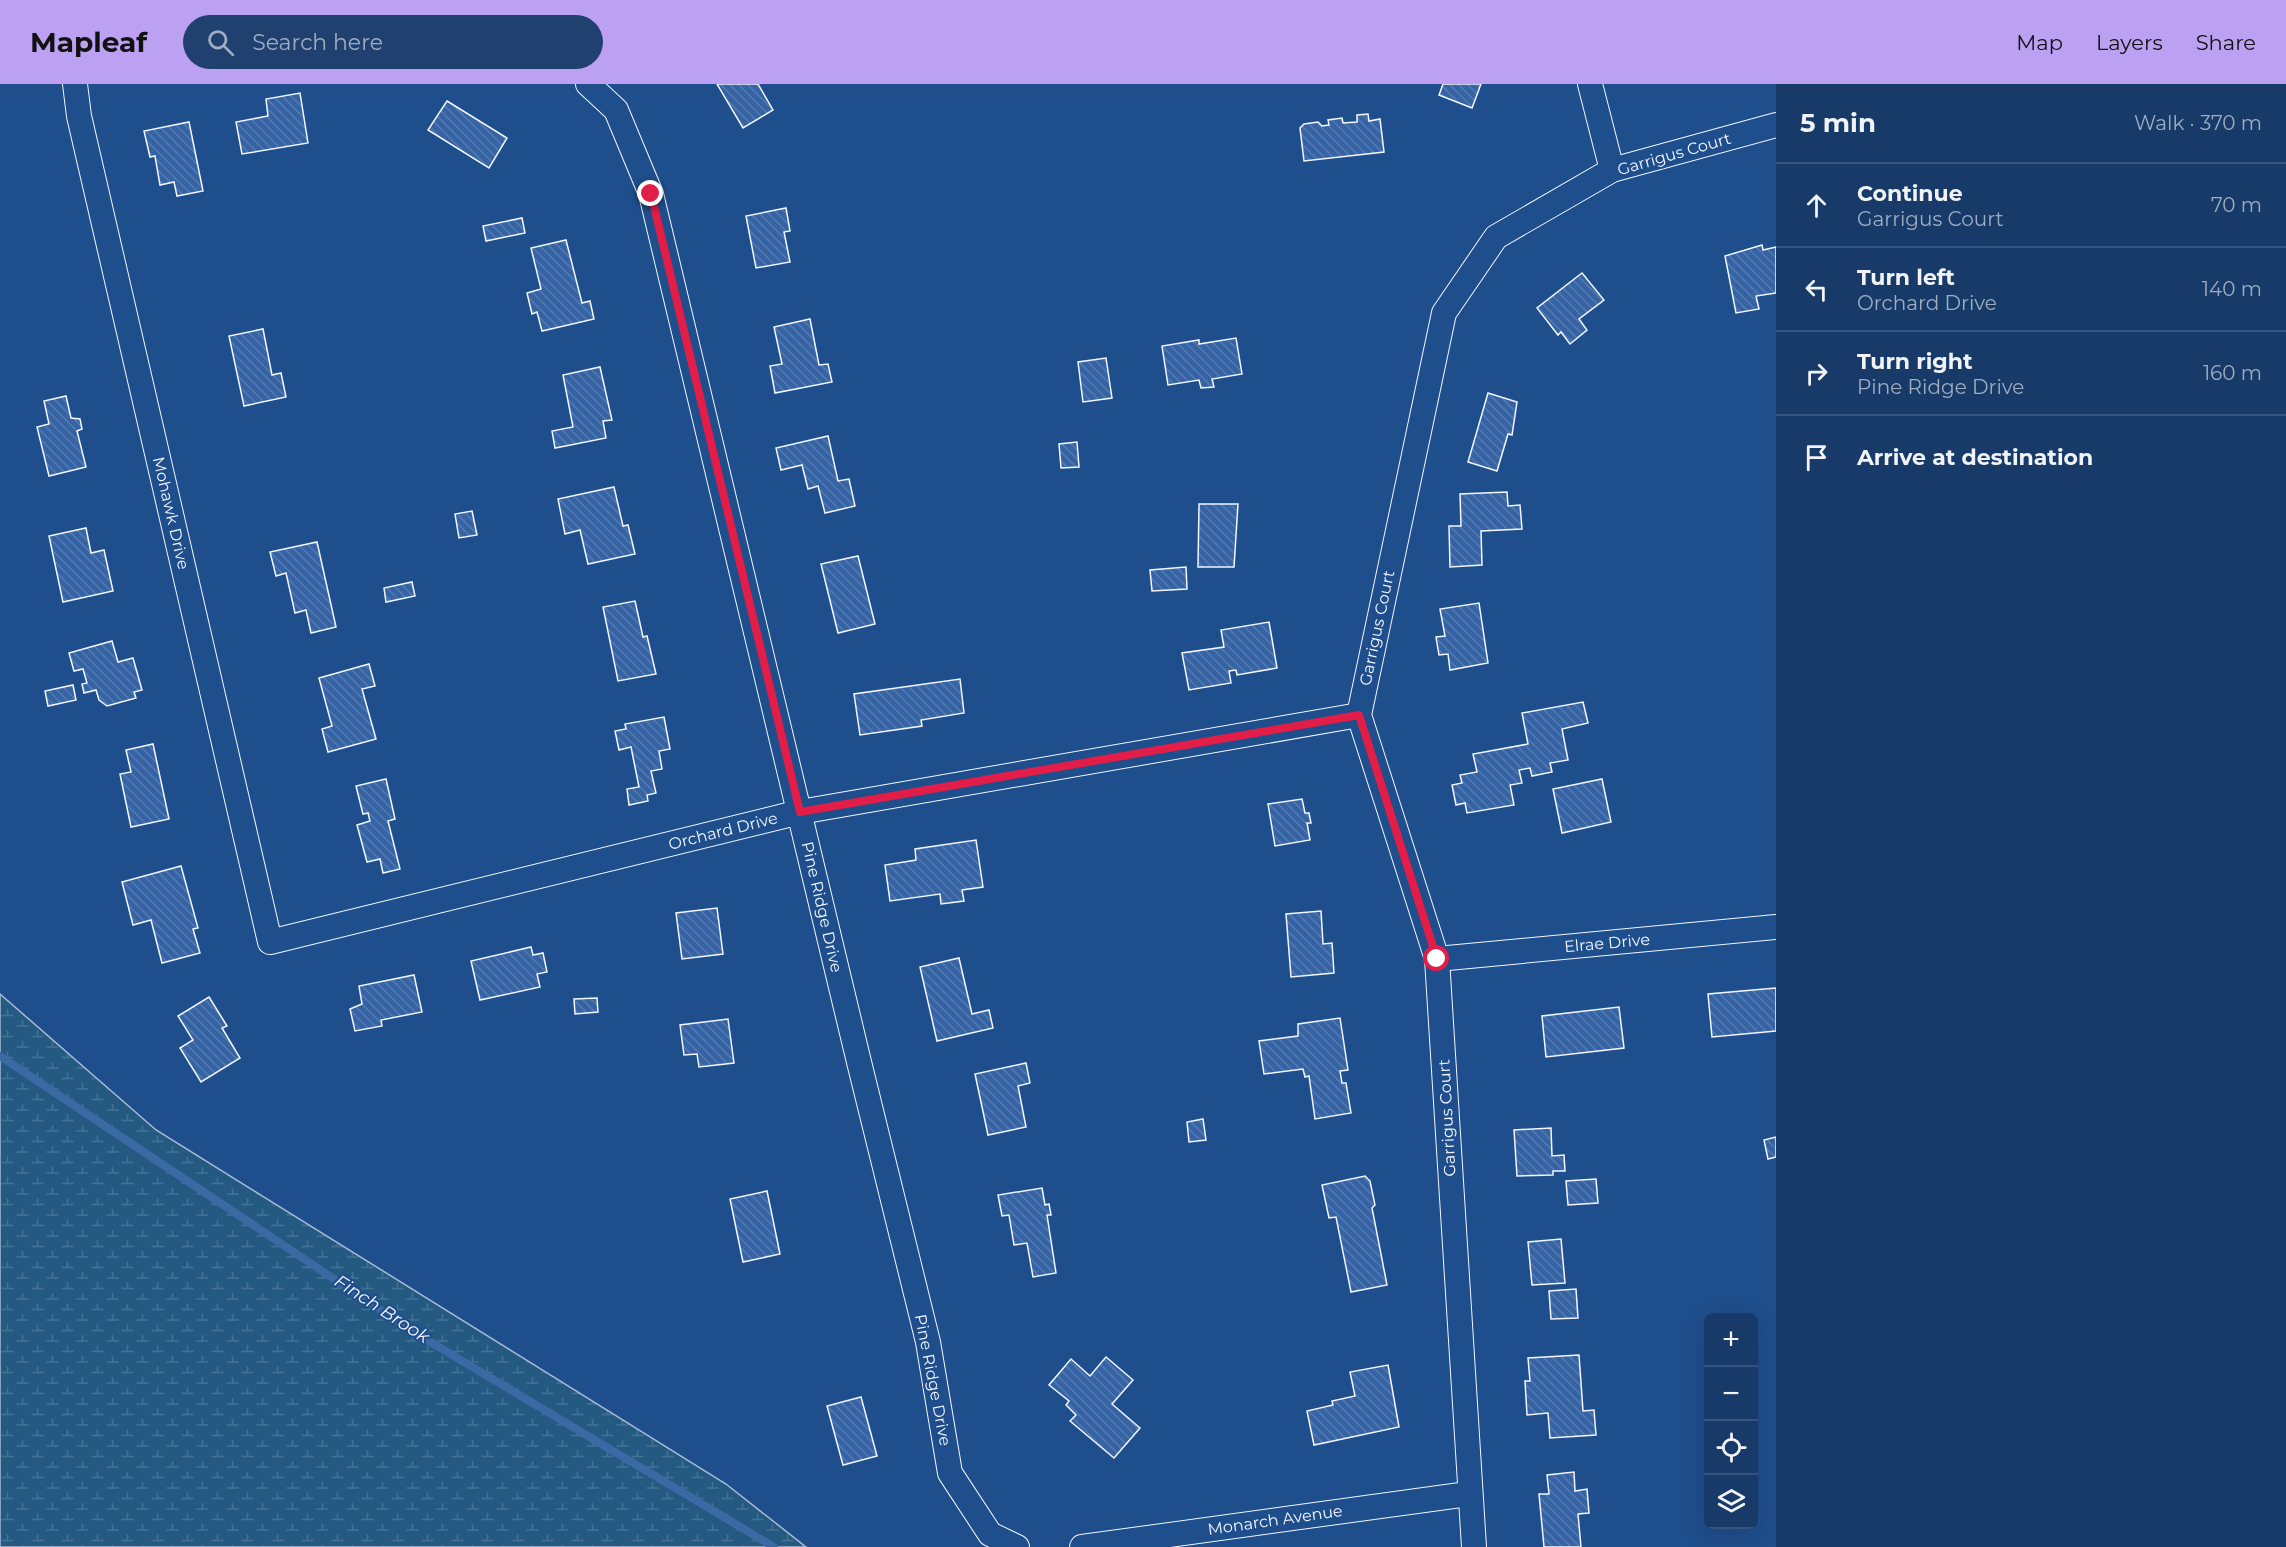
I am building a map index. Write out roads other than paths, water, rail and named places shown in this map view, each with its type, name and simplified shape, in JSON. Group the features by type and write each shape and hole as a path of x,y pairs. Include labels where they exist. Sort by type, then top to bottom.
{"street":[{"name":"Mohawk Drive","path":"75,84 82,128 270,942"},
{"name":"Pine Ridge Drive","path":"588,84 616,110 651,194 928,1342 950,1473 990,1534 1017,1547"},
{"path":"1590,84 1612,170"},
{"name":"Garrigus Court","path":"1473,1547 1437,959 1359,715 1444,313 1496,237 1612,170 1776,125"},
{"name":"Orchard Drive","path":"270,942 800,812 1359,715"},
{"name":"Elrae Drive","path":"1437,959 1776,927"},
{"name":"Monarch Avenue","path":"1082,1547 1468,1494"}],"waterway":[{"name":"Finch Brook","path":"0,1056 412,1331 774,1547"}]}
